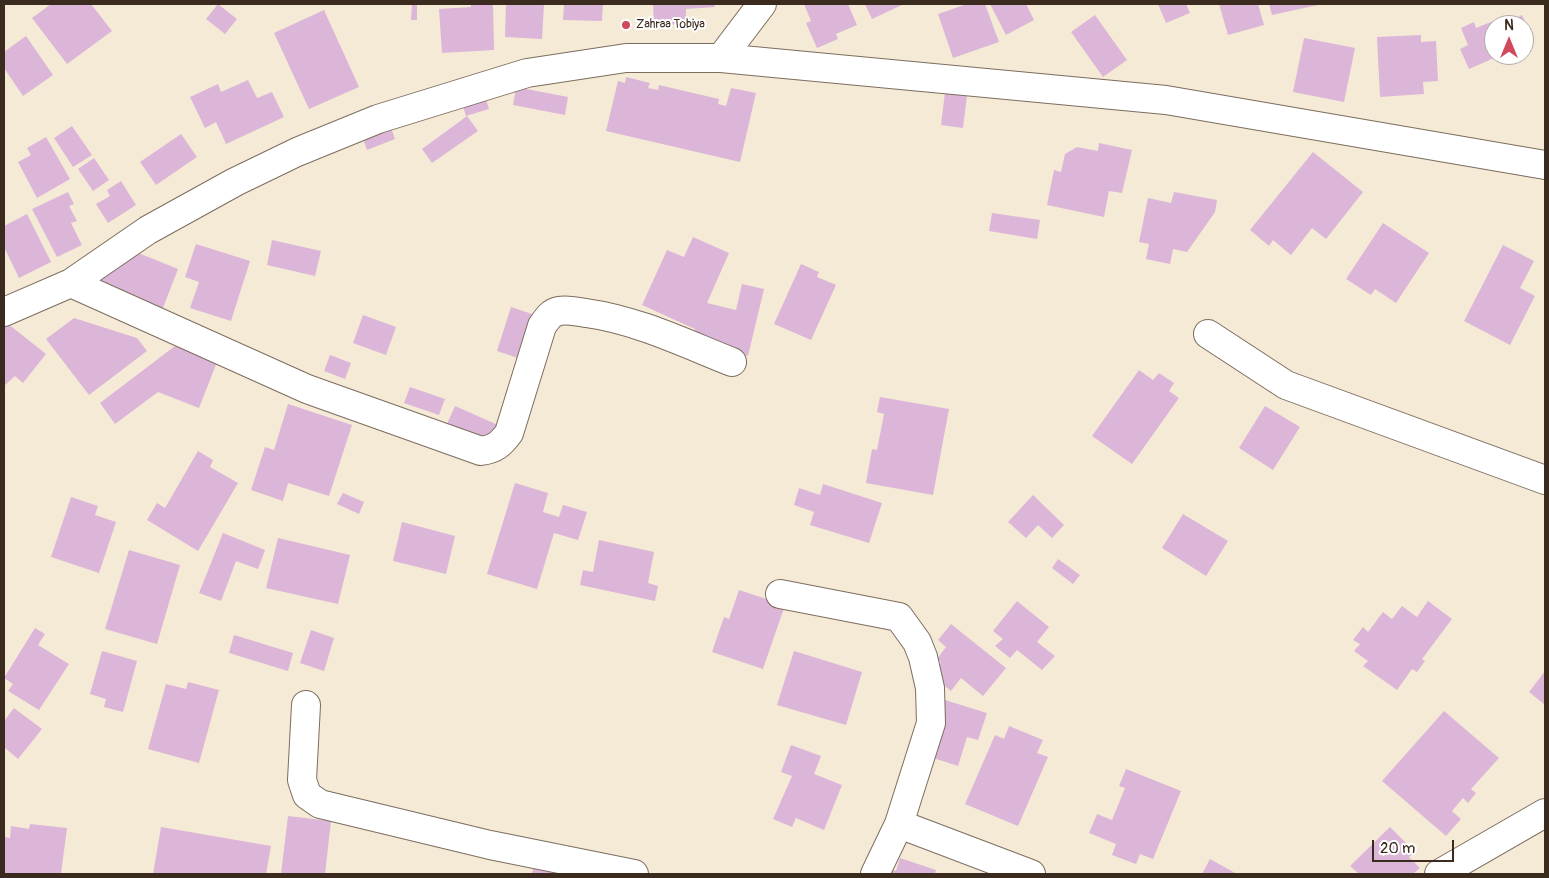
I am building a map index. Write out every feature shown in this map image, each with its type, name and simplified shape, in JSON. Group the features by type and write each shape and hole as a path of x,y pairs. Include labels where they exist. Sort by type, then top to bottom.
{"street":[{"path":"721,58 762,4"},
{"path":"4,312 71,282 148,230 193,204 297,152 378,119 527,73 626,58 721,58 1166,100 1545,165"},
{"path":"71,282 307,389 481,450 492,449 502,443 508,433 542,326 548,317 557,312 568,310 638,324 732,362"},
{"path":"1208,334 1286,385 1545,480"},
{"path":"780,594 899,617 917,642 930,688 931,723 899,824 876,874"},
{"path":"306,705 302,780 307,795 320,804 490,845 578,869 634,874"},
{"path":"1439,874 1545,813"},
{"path":"899,824 1031,874"}],"building":[{"path":"51,4 91,4 112,31 67,64 32,18"},
{"path":"218,4 237,19 225,34 206,19"},
{"path":"412,4 417,4 417,20 411,20"},
{"path":"471,4 493,4 494,50 442,53 439,9 471,7"},
{"path":"506,4 544,4 542,39 505,37"},
{"path":"564,4 603,4 602,21 563,20"},
{"path":"653,4 714,4 715,7 686,9 686,24 654,25"},
{"path":"804,4 848,4 857,25 836,34 838,39 817,48 806,23 811,21"},
{"path":"865,4 904,4 872,19"},
{"path":"967,4 985,4 999,42 953,58 938,14"},
{"path":"990,4 1026,4 1034,20 1006,35"},
{"path":"1158,4 1186,4 1190,13 1166,23"},
{"path":"1219,4 1258,4 1264,25 1228,35"},
{"path":"1269,4 1318,4 1318,5 1272,15"},
{"path":"324,10 359,87 309,109 274,33"},
{"path":"1095,15 1127,60 1103,77 1071,32"},
{"path":"1474,22 1476,28 1484,25 1484,62 1469,69 1460,49 1468,45 1461,28"},
{"path":"1421,35 1421,42 1436,41 1438,81 1423,82 1424,94 1380,97 1377,37"},
{"path":"26,36 53,75 23,96 4,68 4,52"},
{"path":"1304,38 1355,48 1344,102 1293,92"},
{"path":"626,77 650,83 648,88 658,90 659,85 719,99 718,104 726,106 731,88 756,93 740,162 606,131 618,81 625,83"},
{"path":"248,80 257,98 272,92 284,117 226,144 216,122 205,128 190,97 218,84 221,92"},
{"path":"516,87 568,97 565,115 513,105"},
{"path":"483,90 489,109 466,116 460,97"},
{"path":"945,92 967,95 963,128 941,125"},
{"path":"467,116 478,131 432,163 422,149"},
{"path":"389,122 395,139 367,150 361,133"},
{"path":"72,126 92,155 73,167 54,138"},
{"path":"181,134 197,157 156,185 140,162"},
{"path":"46,137 70,179 37,198 18,162 31,155 27,148"},
{"path":"1099,143 1132,150 1122,193 1109,191 1104,217 1047,205 1054,170 1061,172 1065,154 1077,147 1098,151"},
{"path":"1313,152 1363,192 1326,239 1312,228 1291,255 1273,240 1269,246 1250,230"},
{"path":"94,158 109,180 93,191 78,169"},
{"path":"121,181 136,205 108,223 96,204 110,196 107,190"},
{"path":"68,192 74,204 69,206 77,221 71,223 82,245 57,257 32,209"},
{"path":"1174,192 1217,200 1215,212 1187,252 1173,249 1170,264 1146,259 1149,244 1139,242 1148,198 1171,203"},
{"path":"992,213 1040,220 1037,239 989,231"},
{"path":"27,214 51,262 19,278 4,247 4,226"},
{"path":"1383,223 1429,253 1396,303 1375,289 1371,295 1346,279"},
{"path":"693,237 729,253 707,303 736,310 742,284 764,289 748,356 697,344 695,329 642,305 667,250 684,257"},
{"path":"272,240 321,251 315,276 267,265"},
{"path":"196,244 250,261 231,321 190,308 199,282 185,277"},
{"path":"1503,245 1534,261 1520,288 1535,296 1510,345 1464,321"},
{"path":"136,252 178,269 161,313 88,279"},
{"path":"801,264 819,272 817,277 836,285 811,340 774,324"},
{"path":"511,307 532,314 518,358 497,351"},
{"path":"363,315 396,327 386,355 353,343"},
{"path":"74,318 137,338 147,351 89,395 46,339"},
{"path":"7,323 46,354 23,383 15,376 4,386 4,324"},
{"path":"175,346 217,362 199,408 158,392 115,424 100,403"},
{"path":"330,355 351,363 345,379 324,371"},
{"path":"1139,370 1153,380 1159,373 1174,383 1169,391 1179,398 1132,464 1092,436"},
{"path":"410,387 445,399 439,415 404,403"},
{"path":"880,397 949,409 933,495 866,483 872,449 877,450 884,414 877,412"},
{"path":"288,404 352,425 329,496 288,483 283,501 251,490 265,447 274,450"},
{"path":"455,406 498,425 490,444 446,426"},
{"path":"1265,406 1300,427 1273,470 1239,448"},
{"path":"198,451 213,460 210,467 238,483 198,551 147,520 157,503 165,508"},
{"path":"515,483 548,493 543,512 559,517 563,505 587,512 578,540 554,533 537,589 487,574"},
{"path":"823,484 882,503 869,543 810,525 814,512 794,505 799,488 820,495"},
{"path":"343,493 364,502 359,514 337,504"},
{"path":"1033,495 1064,525 1052,538 1038,525 1026,538 1008,522"},
{"path":"71,497 98,506 95,515 116,522 99,573 51,557"},
{"path":"1183,514 1228,541 1206,576 1162,548"},
{"path":"402,522 455,536 446,574 393,561"},
{"path":"223,533 265,550 258,569 236,561 221,601 199,593"},
{"path":"278,538 350,555 338,604 266,588"},
{"path":"599,540 654,552 648,583 658,586 655,601 580,585 583,570 593,572"},
{"path":"129,550 180,565 157,644 105,629"},
{"path":"1058,559 1080,575 1073,584 1052,568"},
{"path":"739,590 785,605 763,669 712,652 724,617 729,619"},
{"path":"1017,601 1049,627 1037,642 1055,656 1042,670 1017,650 1010,658 995,646 1003,639 993,631"},
{"path":"1428,601 1452,619 1422,659 1425,661 1417,672 1412,669 1397,690 1363,666 1368,661 1354,651 1360,644 1353,640 1363,627 1368,632 1383,612 1392,619 1402,606 1417,617"},
{"path":"951,624 1006,668 983,696 961,678 951,691 931,675 941,662 937,659 946,647 938,640"},
{"path":"35,628 45,634 38,645 69,664 39,710 8,691 13,684 4,678"},
{"path":"311,630 334,638 324,671 300,663"},
{"path":"234,635 293,653 288,671 229,653"},
{"path":"102,651 137,661 123,712 104,707 106,699 90,694"},
{"path":"794,651 862,672 846,725 777,705"},
{"path":"1545,671 1545,705 1529,692"},
{"path":"188,682 219,690 199,763 148,749 166,684 186,689"},
{"path":"945,700 987,713 978,740 967,737 958,766 927,756"},
{"path":"14,708 42,729 18,759 4,747 4,721"},
{"path":"1444,711 1499,758 1471,789 1476,793 1468,803 1463,798 1452,811 1461,819 1446,836 1382,781"},
{"path":"1009,726 1043,740 1037,753 1048,757 1018,826 965,804 995,735 1004,739"},
{"path":"791,745 821,756 814,774 842,785 824,830 796,818 792,827 773,819 792,776 781,772"},
{"path":"1126,769 1181,791 1153,859 1140,854 1136,864 1112,855 1116,844 1089,833 1097,814 1112,820 1125,788 1119,786"},
{"path":"288,816 331,821 325,874 281,874"},
{"path":"30,824 67,828 61,874 4,874 5,837 10,838 11,826 29,829"},
{"path":"161,827 271,846 266,874 153,874"},
{"path":"1390,827 1415,852 1409,857 1420,868 1413,874 1359,874 1350,866"},
{"path":"900,858 936,870 935,874 889,874 890,869 896,871"},
{"path":"1210,859 1237,874 1202,874"},
{"path":"534,861 552,863 551,874 532,874"}],"place":[{"name":"Zahraa Tobiya","path":"626,25"}]}
